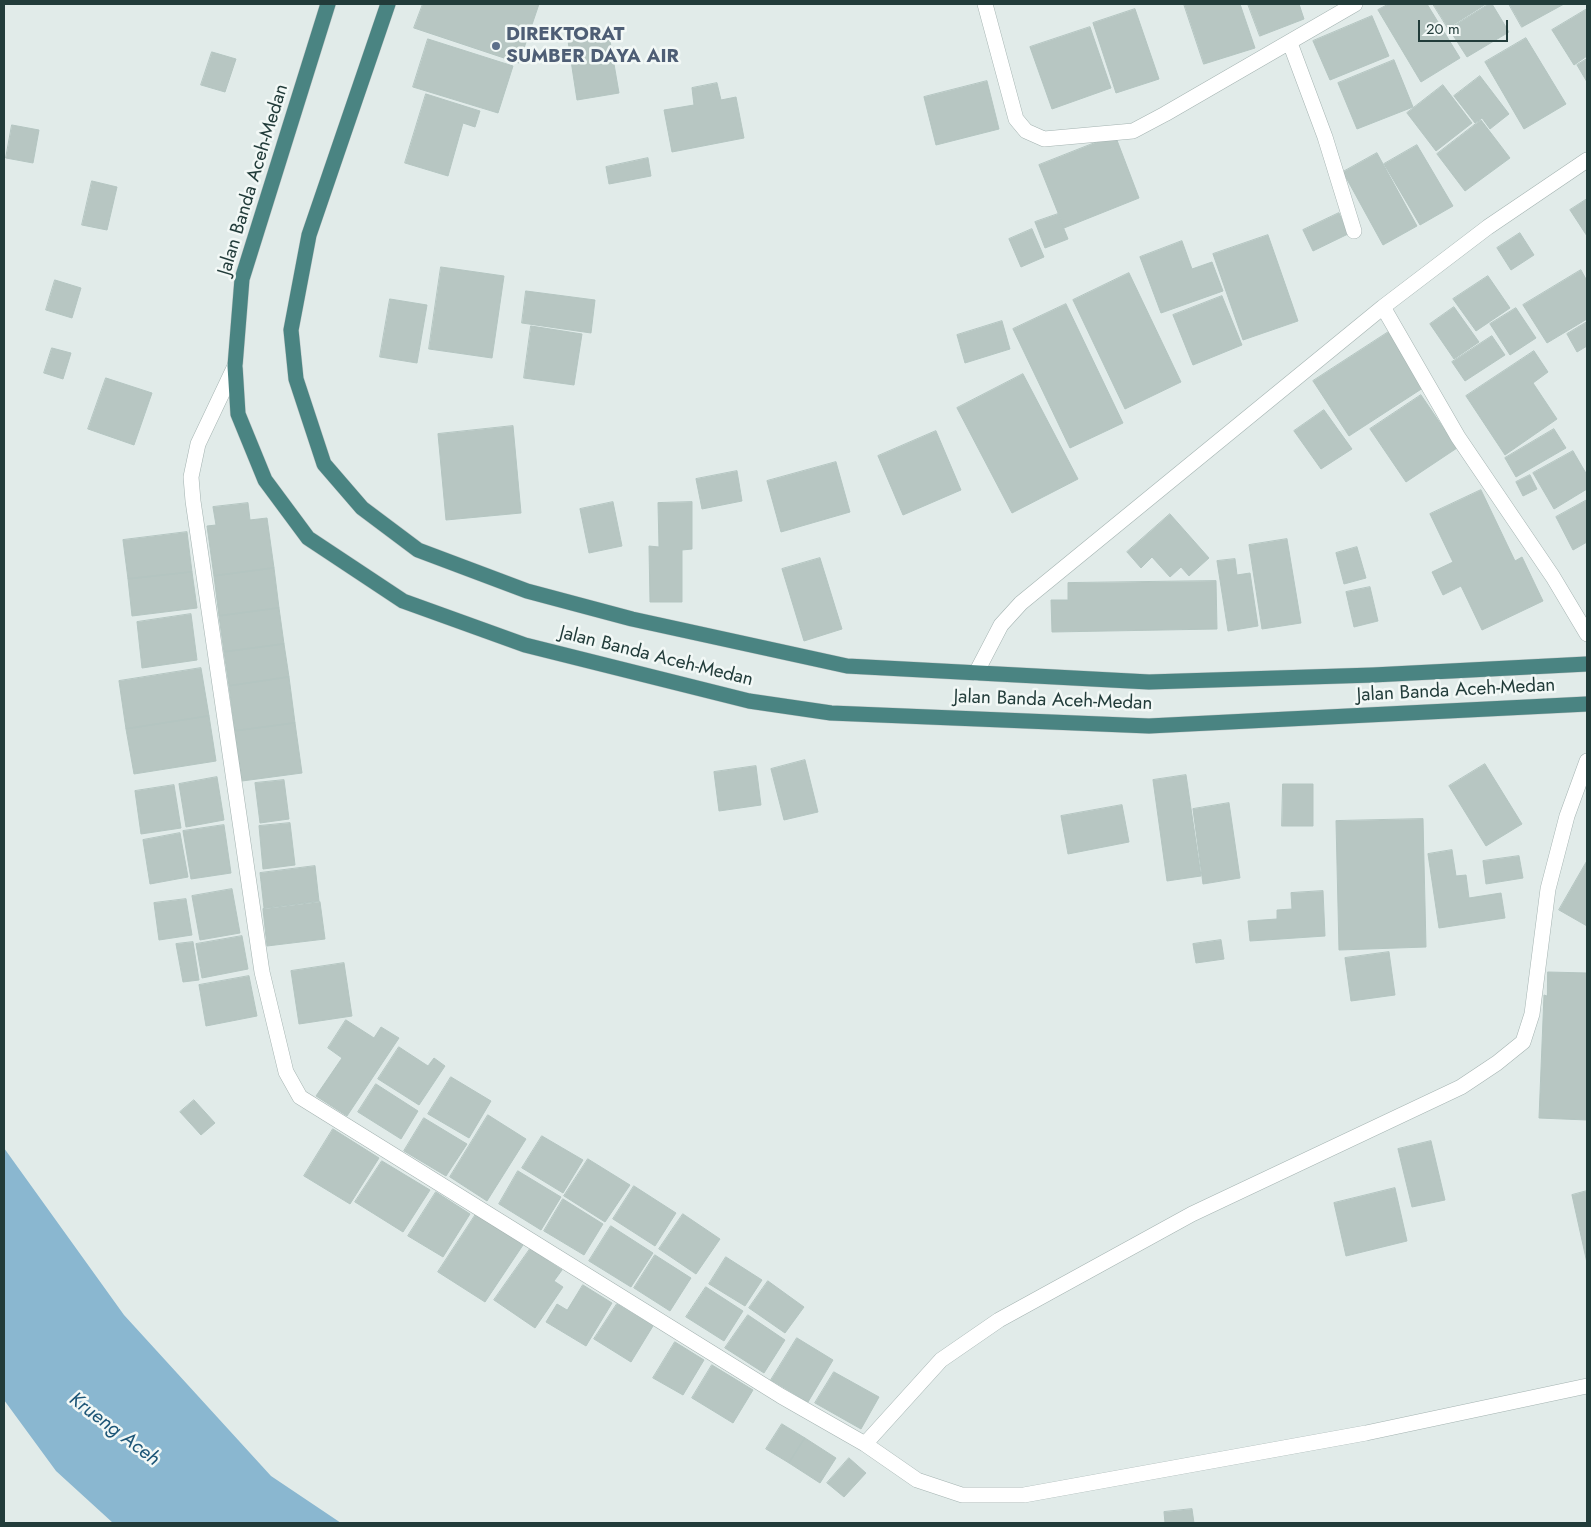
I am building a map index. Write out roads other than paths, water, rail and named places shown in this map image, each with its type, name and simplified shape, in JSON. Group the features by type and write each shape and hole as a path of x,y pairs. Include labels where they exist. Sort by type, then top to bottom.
{"highway":[{"name":"Jalan Banda Aceh-Medan","path":"328,4 242,279 235,366 238,414 265,480 308,538 403,601 525,644 748,701 831,713 1149,726 1587,704"},
{"name":"Jalan Banda Aceh-Medan","path":"388,4 309,235 291,330 296,379 324,464 362,508 418,550 527,591 632,619 847,666 1149,682 1373,675 1587,664"}],"street":[{"path":"985,4 1016,119 1026,132 1044,139 1132,131 1290,43 1355,4"},
{"path":"1290,43 1325,138 1354,231"},
{"path":"976,673 1001,625 1021,603 1383,307 1488,227 1587,160"},
{"path":"1383,307 1458,437 1587,634"},
{"path":"235,366 198,444 191,477 194,511 262,972 286,1072 300,1097 781,1396 865,1444 917,1480 962,1495 1024,1495 1366,1433 1587,1386"},
{"path":"865,1444 941,1360 999,1320 1192,1214 1461,1086 1497,1063 1523,1042 1532,1014 1548,889 1567,816 1587,760"}],"water":[{"name":"Krueng Aceh","path":"4,1148 124,1315 271,1476 341,1523 113,1523 56,1471 4,1400"}],"place":[{"name":"DIREKTORAT SUMBER DAYA AIR","path":"496,46"}]}
